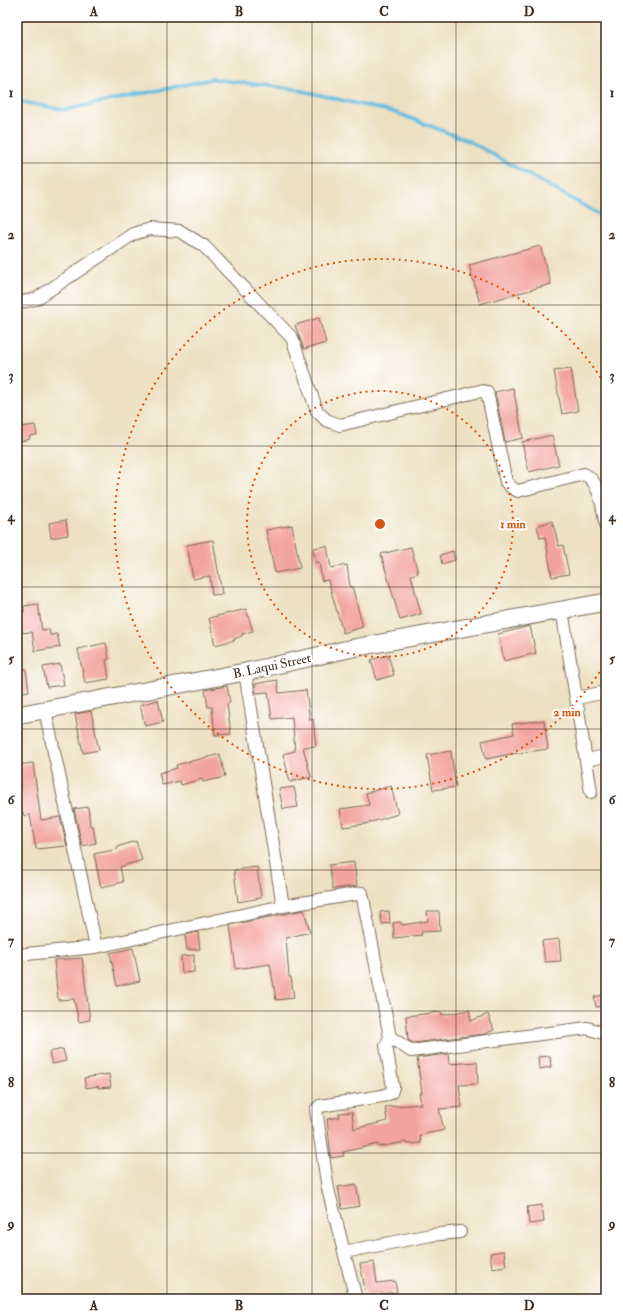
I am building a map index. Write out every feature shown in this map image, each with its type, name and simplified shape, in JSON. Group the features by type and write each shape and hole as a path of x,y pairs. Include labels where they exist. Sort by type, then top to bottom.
{"main road":[{"name":"B. Laqui Street","path":"17,715 245,672 353,648 606,602"}],"street":[{"path":"17,302 36,299 133,234 150,229 180,231 204,246 292,338 317,411 326,420 340,425 480,391 487,392 506,482 512,488 518,490 584,474 590,477 596,485 606,524"},
{"path":"562,610 591,792"},
{"path":"245,672 283,906"},
{"path":"577,698 606,692"},
{"path":"45,710 96,947"},
{"path":"586,760 606,756"},
{"path":"17,955 96,947 283,906 362,893 390,1037 386,1046 393,1087 391,1093 382,1096 320,1106 316,1110 328,1189 356,1299"},
{"path":"390,1037 411,1051 587,1028 606,1034"},
{"path":"344,1252 431,1235 460,1232"}],"building":[{"path":"540,246 551,284 480,304 469,265"},
{"path":"319,318 326,343 304,349 295,325"},
{"path":"571,369 578,411 562,414 554,371"},
{"path":"513,388 523,438 505,442 495,392"},
{"path":"35,425 37,435 29,436 30,439 21,441 19,427"},
{"path":"552,435 559,465 529,472 522,442"},
{"path":"66,520 68,535 51,538 49,523"},
{"path":"552,521 559,546 563,545 569,574 552,577 545,537 540,538 537,526"},
{"path":"292,525 300,568 275,573 266,530"},
{"path":"213,540 222,594 212,595 210,576 193,579 187,545"},
{"path":"327,546 331,568 347,565 350,587 352,586 363,627 343,633 328,580 322,581 319,562 316,563 313,548"},
{"path":"411,547 418,573 411,575 421,614 400,620 381,554"},
{"path":"453,551 455,560 442,564 440,555"},
{"path":"38,604 42,630 49,629 50,635 57,634 60,647 35,651 32,632 17,633 17,612 24,612 24,606"},
{"path":"246,609 253,631 242,634 242,636 234,639 235,640 215,645 209,618"},
{"path":"530,626 536,653 504,661 498,634"},
{"path":"106,643 109,659 106,660 109,679 85,683 78,649"},
{"path":"388,655 394,675 377,680 371,660"},
{"path":"60,664 64,685 47,687 43,667"},
{"path":"26,669 29,691 17,693 17,670"},
{"path":"277,680 279,693 306,690 310,720 313,719 316,746 303,747 311,777 290,782 283,754 295,751 292,717 272,719 268,692 256,693 255,684"},
{"path":"227,686 230,703 227,704 231,734 215,735 212,707 208,707 205,690"},
{"path":"158,700 163,722 145,726 140,705"},
{"path":"91,711 99,750 83,753 75,714"},
{"path":"544,720 548,749 486,759 482,741 514,734 512,724"},
{"path":"451,751 456,787 433,790 427,755"},
{"path":"220,754 225,777 203,782 202,779 181,785 180,781 162,785 159,773 177,768 176,765"},
{"path":"33,763 41,820 60,817 67,846 36,849 30,815 24,816 23,812 17,813 17,786 20,785 17,765"},
{"path":"391,786 398,814 365,824 343,827 340,809 369,805 366,793"},
{"path":"294,787 298,807 283,809 279,789"},
{"path":"88,807 90,826 93,826 96,843 82,846 74,809"},
{"path":"136,841 142,860 120,867 123,882 101,887 94,854 118,849 117,847"},
{"path":"354,862 357,886 333,889 329,865"},
{"path":"257,867 261,898 238,902 234,870"},
{"path":"304,910 310,932 286,938 289,977 291,977 294,998 276,1000 270,964 236,969 230,925"},
{"path":"389,911 390,923 382,924 380,912"},
{"path":"427,911 439,911 440,931 421,932 422,935 394,938 393,923 401,922 402,925 428,921"},
{"path":"198,932 200,949 187,950 185,935"},
{"path":"559,939 561,961 545,962 542,941"},
{"path":"133,948 140,981 117,986 110,953"},
{"path":"194,955 194,972 182,973 181,956"},
{"path":"82,958 90,1020 79,1022 74,999 58,1000 54,960"},
{"path":"603,995 604,1006 596,1007 594,997"},
{"path":"469,1010 471,1021 488,1014 494,1030 484,1034 413,1043 408,1040 406,1016 441,1012 442,1015"},
{"path":"63,1049 66,1061 52,1064 49,1052"},
{"path":"448,1054 449,1064 477,1062 478,1084 459,1085 462,1107 439,1109 444,1130 420,1135 421,1143 407,1144 406,1142 378,1147 378,1144 343,1152 344,1156 331,1158 327,1119 340,1117 339,1113 352,1112 354,1129 387,1121 385,1107 421,1104 419,1093 422,1093 417,1058"},
{"path":"550,1056 551,1067 539,1069 538,1057"},
{"path":"109,1074 111,1087 98,1088 98,1086 86,1088 84,1078"},
{"path":"356,1184 360,1206 342,1209 338,1187"},
{"path":"542,1205 544,1222 529,1224 527,1207"},
{"path":"504,1251 506,1266 492,1268 490,1253"},
{"path":"374,1262 377,1283 395,1281 397,1292 381,1294 382,1295 367,1299 360,1264"}],"waterway":[{"path":"17,101 65,110 212,79 294,89 397,113 469,141 606,218"}]}
